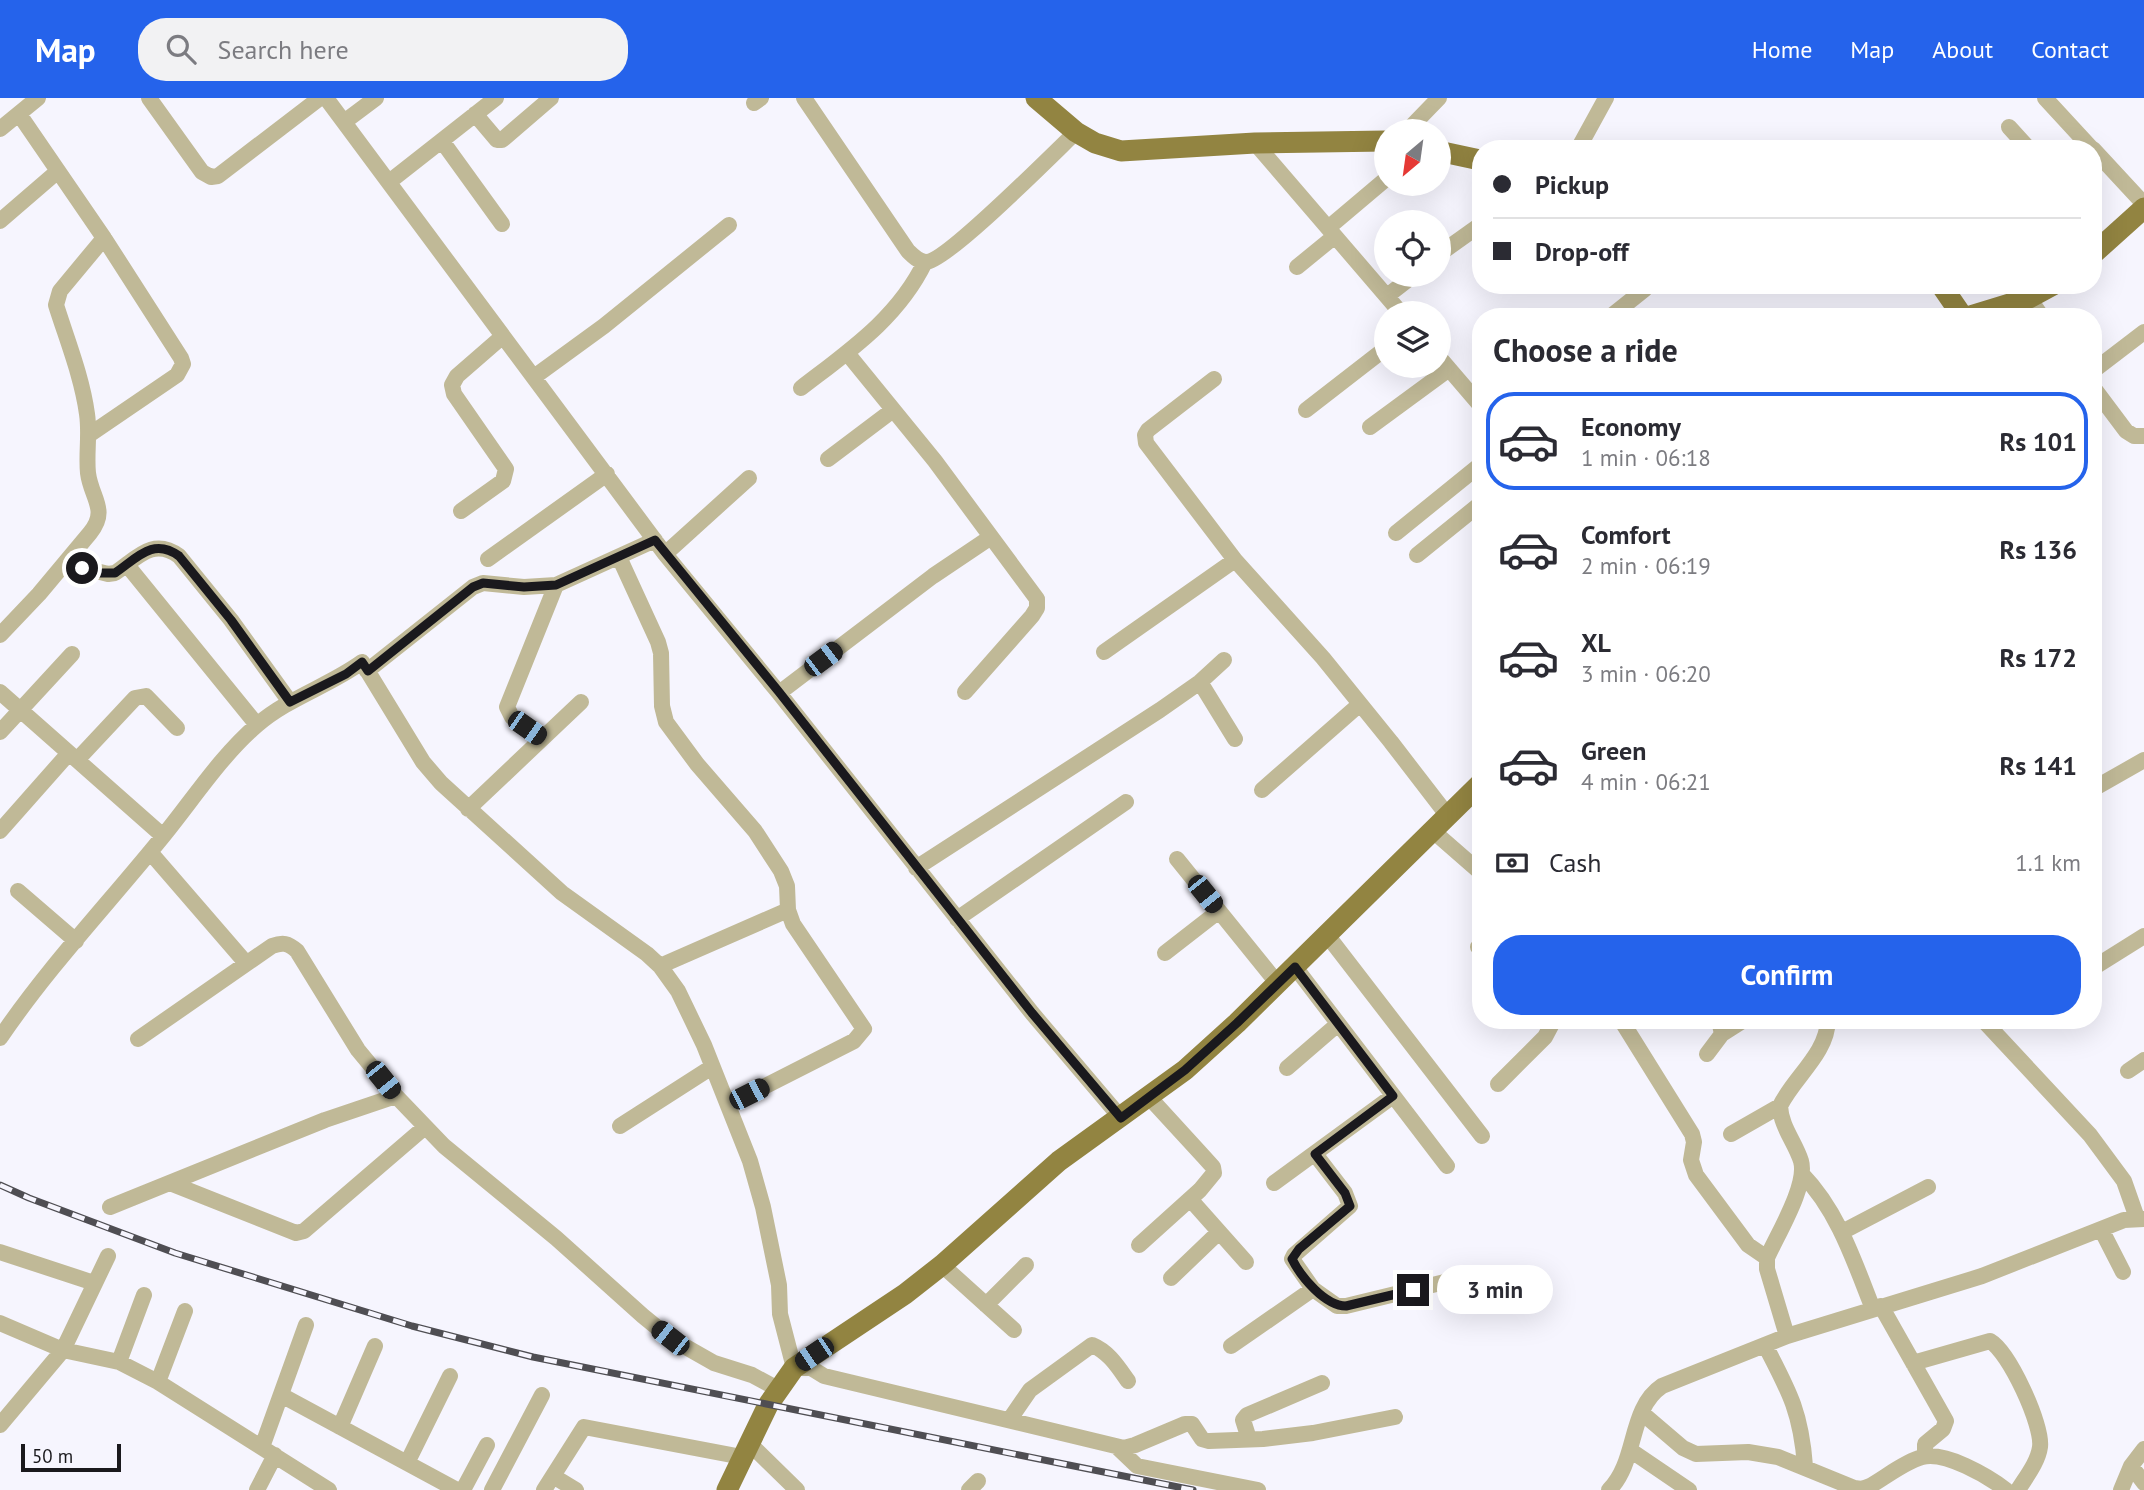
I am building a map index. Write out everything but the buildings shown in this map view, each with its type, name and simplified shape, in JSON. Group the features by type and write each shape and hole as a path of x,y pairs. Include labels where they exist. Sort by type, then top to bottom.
{"main road":[{"path":"1036,98 1076,132 1095,143 1122,151 1374,141"},
{"path":"1451,154 1472,158"},
{"path":"2102,246 2144,206"},
{"path":"1995,308 2036,294"},
{"path":"727,1490 778,1389 794,1368 905,1294 942,1265 1059,1161 1185,1070 1278,984 1472,792"}],"street":[{"path":"0,129 38,98"},
{"path":"149,98 202,172 211,177 218,176 320,98"},
{"path":"326,98 660,547 779,692 957,919 1121,1118"},
{"path":"344,122 376,98"},
{"path":"389,182 496,98"},
{"path":"475,114 497,140 502,140 551,98"},
{"path":"804,98 908,251 916,259 925,262 934,260 977,225 1076,132"},
{"path":"1419,119 1439,98"},
{"path":"1583,140 1606,98"},
{"path":"2045,98 2085,140"},
{"path":"19,114 104,238 183,364 177,375 89,435"},
{"path":"2009,127 2021,140"},
{"path":"442,141 502,224"},
{"path":"1255,144 1391,301"},
{"path":"0,221 58,171"},
{"path":"2102,171 2144,206"},
{"path":"1297,267 1374,191"},
{"path":"534,377 604,326 729,225"},
{"path":"1451,246 1472,231"},
{"path":"0,635 65,563 97,524 100,515 88,474 89,435 85,398 56,305 60,291 104,238"},
{"path":"801,388 871,333 901,303 915,284 925,262"},
{"path":"1387,296 1399,287"},
{"path":"1625,308 1641,294"},
{"path":"2029,298 2036,308"},
{"path":"2102,364 2144,332"},
{"path":"461,510 503,481 506,469 454,394 452,385 457,376 503,336"},
{"path":"847,353 1037,599 1037,608 965,692"},
{"path":"1306,410 1374,357"},
{"path":"1451,371 1472,396"},
{"path":"1370,427 1427,378"},
{"path":"1214,379 1145,435 1146,443 1235,560 1360,704 1440,824 1472,862"},
{"path":"2102,399 2126,431 2134,436 2144,436"},
{"path":"828,459 893,410"},
{"path":"1396,533 1472,471"},
{"path":"488,559 607,474"},
{"path":"368,671 473,587 483,583 524,587 556,585 619,557 660,547 749,478"},
{"path":"1417,555 1472,510"},
{"path":"779,692 933,576 991,537"},
{"path":"65,563 108,575 150,549 159,547 170,550 179,556 231,620 290,702"},
{"path":"619,557 658,642 661,653 662,706 666,722 697,764 755,831 781,871 787,886 788,910 793,924 864,1029 854,1041 728,1105"},
{"path":"1104,652 1235,560"},
{"path":"127,565 257,725"},
{"path":"543,738 512,717 507,707 556,585"},
{"path":"0,732 72,654"},
{"path":"916,868 1200,682 1224,660"},
{"path":"0,1038 23,1005 209,778 257,725 290,702 346,674 362,662 423,762 441,783 562,893 660,966 678,991 750,1161 763,1207 779,1285 780,1314 794,1368 811,1368 824,1376 1116,1446 1135,1446 1185,1424 1192,1424 1202,1439 1209,1441 1313,1433 1395,1416"},
{"path":"1200,682 1235,739"},
{"path":"0,692 163,836"},
{"path":"0,831 73,757 140,695 146,696 177,728"},
{"path":"468,809 581,702"},
{"path":"1262,790 1360,704"},
{"path":"2102,784 2144,760"},
{"path":"957,919 1126,802"},
{"path":"150,852 246,963"},
{"path":"1177,859 1278,984"},
{"path":"18,891 76,941"},
{"path":"660,966 788,910"},
{"path":"1165,953 1219,911"},
{"path":"1327,935 1482,1136"},
{"path":"2102,962 2144,936"},
{"path":"138,1039 272,946 282,943 290,945 297,951 358,1050 425,1128 670,1338 714,1363 752,1375 778,1389"},
{"path":"1295,967 1447,1166"},
{"path":"1287,1068 1338,1024"},
{"path":"1498,1084 1545,1037 1549,1029"},
{"path":"1628,1029 1692,1134 1694,1142 1690,1160 1696,1175 1748,1245 1767,1258"},
{"path":"1707,1054 1720,1029"},
{"path":"1731,1134 1780,1105 1822,1045 1828,1029"},
{"path":"1609,1490 1623,1472 1651,1393 1662,1386 1787,1336 1982,1276 2124,1220 2141,1219 2124,1181 2090,1135 1991,1029"},
{"path":"2128,1071 2144,1060"},
{"path":"620,1126 712,1067"},
{"path":"110,1207 325,1120 396,1096"},
{"path":"1274,1183 1393,1096"},
{"path":"1139,1245 1211,1180 1214,1173 1213,1167 1149,1097"},
{"path":"1780,1105 1786,1130 1802,1165 1799,1187 1767,1258 1767,1269 1787,1336"},
{"path":"170,1183 296,1233 304,1231 425,1128"},
{"path":"1315,1154 1345,1193 1350,1206 1292,1259 1313,1289 1337,1306 1346,1306 1457,1279"},
{"path":"1802,1174 1813,1185 1842,1232 1877,1307 1946,1421 1943,1429 1925,1444 1925,1456"},
{"path":"1842,1232 1928,1187"},
{"path":"1190,1199 1246,1262"},
{"path":"2101,1229 2123,1272"},
{"path":"1171,1278 1219,1232"},
{"path":"0,1252 94,1283"},
{"path":"0,1425 62,1350 108,1256"},
{"path":"942,1265 1014,1330"},
{"path":"986,1305 1026,1265"},
{"path":"1231,1346 1313,1289"},
{"path":"119,1362 144,1295"},
{"path":"158,1382 185,1311"},
{"path":"0,1323 62,1350 119,1362 158,1382 329,1490"},
{"path":"257,1490 281,1395 306,1325"},
{"path":"1913,1363 1984,1342 1994,1343 2024,1392 2040,1434 2038,1455 2018,1490"},
{"path":"1010,1419 1030,1390 1092,1345 1101,1348 1128,1381"},
{"path":"1765,1345 1798,1413 1805,1466"},
{"path":"340,1427 375,1346"},
{"path":"407,1463 450,1377"},
{"path":"1249,1439 1243,1420 1247,1416 1322,1383"},
{"path":"281,1395 407,1463 433,1484 457,1490"},
{"path":"492,1490 542,1395"},
{"path":"1642,1413 1683,1447 1696,1454 1757,1452 1805,1466 1863,1489 1914,1460 1935,1456 1978,1472 2006,1490"},
{"path":"576,1490 549,1483 579,1433 584,1427 589,1427 745,1450 797,1490"},
{"path":"463,1490 487,1445"},
{"path":"1116,1446 1137,1466 1258,1490"},
{"path":"2121,1490 2132,1466 2144,1449"},
{"path":"1630,1450 1689,1490"},
{"path":"2132,1466 2144,1483"}],"railway":[{"path":"0,1185 175,1253 412,1326 533,1357 1193,1490"}],"route":[{"path":"82,568 108,575 150,549 159,547 170,550 179,556 231,620 290,702 346,674 362,662 368,671 473,587 483,583 524,587 566,583 655,540 779,692 1032,1013 1121,1118 1185,1070 1295,967 1393,1096 1315,1154 1345,1193 1350,1206 1299,1249 1292,1259 1313,1289 1337,1306 1413,1290"}]}
